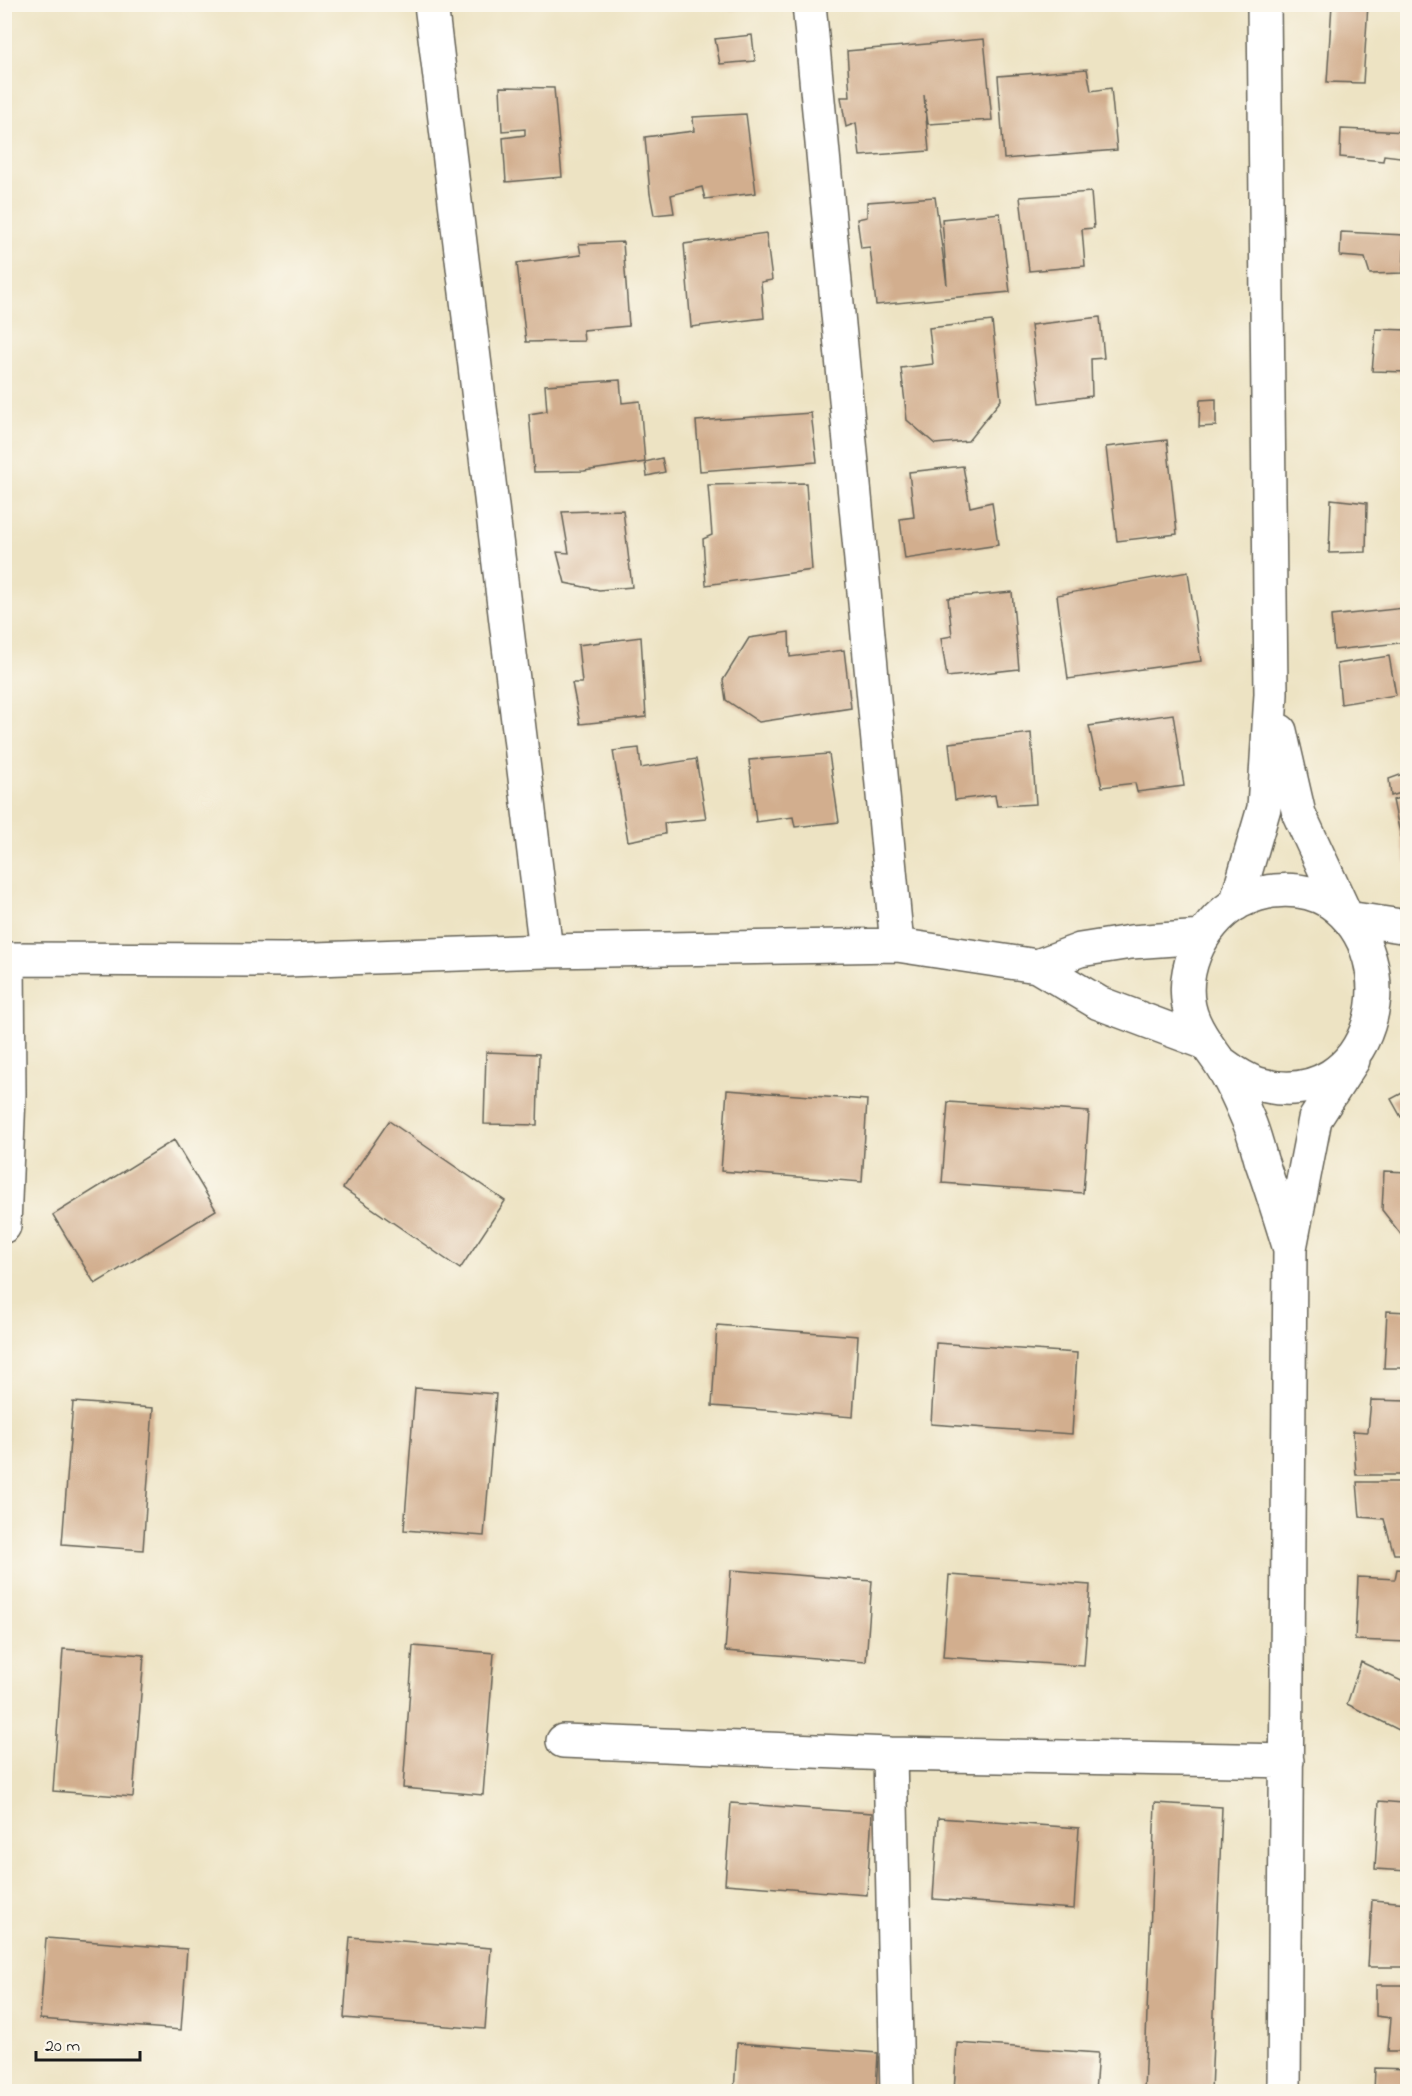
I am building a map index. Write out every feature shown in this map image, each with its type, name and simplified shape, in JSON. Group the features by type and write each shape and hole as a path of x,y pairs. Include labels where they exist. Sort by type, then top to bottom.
{"street":[{"path":"431,4 546,951"},
{"path":"809,4 897,945"},
{"path":"1236,904 1264,808 1271,694 1264,4"},
{"path":"1271,694 1299,814 1348,914"},
{"path":"1284,2091 1290,1248 1315,1119 1353,1060 1391,1013 1384,995 1382,970 1374,946 1361,926 1348,914 1322,897 1298,891 1273,891 1249,897 1236,904 1210,926 1196,947 1189,971 1188,995 1192,1019 1248,1117 1290,1248"},
{"path":"1348,914 1407,927"},
{"path":"1037,966 1080,950 1131,942 1203,937"},
{"path":"4,1226 9,1094 6,959 287,960 546,951 897,945 1037,966 1099,1003 1211,1051 1239,1075 1254,1082 1286,1088 1311,1085 1334,1075 1353,1060"},
{"path":"564,1741 890,1754 1287,1761"},
{"path":"890,1754 897,2091"}],"building":[{"path":"730,4 763,4 763,6 730,10"},
{"path":"1332,4 1368,4 1363,83 1327,82"},
{"path":"752,35 755,61 720,64 715,39"},
{"path":"984,39 992,120 928,124 924,95 929,151 860,156 856,123 846,127 841,97 850,97 847,51"},
{"path":"1087,69 1091,91 1111,88 1117,150 1004,159 998,76"},
{"path":"500,87 554,88 562,177 506,182 503,138 525,135 525,129 502,131"},
{"path":"746,114 756,193 705,199 702,187 671,195 674,213 654,215 645,137 694,131 693,117"},
{"path":"1341,129 1408,132 1408,158 1384,155 1383,161 1340,157"},
{"path":"1091,192 1094,228 1082,229 1085,266 1029,271 1020,197"},
{"path":"935,197 947,285 942,219 1000,213 1010,292 876,305 870,247 861,248 857,219 867,217 867,202"},
{"path":"1341,232 1405,235 1403,273 1370,274 1365,258 1340,256"},
{"path":"766,233 772,280 761,282 764,318 691,327 684,244"},
{"path":"623,242 629,326 583,330 584,341 526,342 517,263 581,255 579,244"},
{"path":"1100,317 1104,358 1091,359 1092,396 1040,403 1031,325"},
{"path":"992,321 1001,400 968,441 935,444 907,420 901,368 933,364 929,328"},
{"path":"1376,329 1408,330 1408,372 1372,371"},
{"path":"620,380 622,403 640,401 645,462 584,471 534,472 529,414 547,411 545,385"},
{"path":"1216,399 1216,426 1199,427 1200,400"},
{"path":"811,413 817,462 700,471 696,421"},
{"path":"1167,440 1177,534 1117,541 1106,447"},
{"path":"662,458 665,472 647,476 645,462"},
{"path":"963,466 970,507 992,502 998,545 905,559 900,519 914,517 909,472"},
{"path":"806,483 812,570 706,585 703,539 712,535 708,485"},
{"path":"1331,499 1367,503 1366,552 1329,553"},
{"path":"623,510 632,587 599,590 565,583 557,552 569,553 562,512"},
{"path":"1188,572 1201,661 1068,679 1057,595"},
{"path":"1012,592 1019,669 947,677 941,638 952,636 948,598"},
{"path":"1404,608 1408,642 1334,650 1331,616"},
{"path":"789,632 790,657 844,650 851,708 759,722 726,700 723,680 749,638"},
{"path":"641,637 646,717 580,724 572,683 582,683 578,645"},
{"path":"1389,656 1396,695 1341,704 1337,664"},
{"path":"1173,714 1184,786 1137,792 1135,783 1102,787 1089,726"},
{"path":"1031,733 1036,804 997,806 995,795 955,800 949,743"},
{"path":"639,748 641,768 696,759 706,819 664,823 665,834 628,841 613,751"},
{"path":"829,754 839,822 795,827 793,817 756,822 749,760"},
{"path":"1408,772 1408,791 1391,796 1389,779"},
{"path":"1408,795 1408,863 1406,863 1393,800"},
{"path":"486,1052 539,1054 537,1125 484,1124"},
{"path":"727,1090 867,1100 862,1182 721,1171"},
{"path":"1408,1090 1408,1113 1401,1117 1391,1099"},
{"path":"948,1102 1089,1112 1083,1193 942,1183"},
{"path":"389,1121 505,1201 460,1269 343,1188"},
{"path":"174,1140 216,1210 95,1284 53,1215"},
{"path":"1384,1171 1408,1172 1408,1254 1404,1254 1403,1237 1382,1210"},
{"path":"1387,1311 1408,1312 1408,1368 1384,1368"},
{"path":"717,1325 858,1336 853,1417 712,1406"},
{"path":"936,1343 1077,1353 1072,1434 931,1424"},
{"path":"415,1388 496,1394 484,1536 404,1530"},
{"path":"1371,1400 1408,1401 1408,1475 1356,1475 1353,1431 1368,1432"},
{"path":"73,1402 153,1408 143,1550 62,1544"},
{"path":"1357,1482 1408,1482 1408,1554 1394,1554 1384,1519 1360,1517"},
{"path":"1397,1569 1408,1570 1408,1642 1355,1640 1358,1577 1395,1579"},
{"path":"731,1570 872,1581 866,1662 725,1651"},
{"path":"949,1575 1090,1585 1084,1666 943,1657"},
{"path":"413,1646 494,1653 483,1795 403,1788"},
{"path":"63,1649 144,1655 133,1797 53,1791"},
{"path":"1361,1662 1408,1684 1408,1729 1405,1733 1347,1704"},
{"path":"1405,1795 1408,1796 1408,1871 1375,1869 1379,1801 1402,1803"},
{"path":"731,1803 872,1813 867,1895 725,1884"},
{"path":"1155,1803 1222,1807 1211,2092 1144,2092"},
{"path":"938,1818 1079,1828 1074,1909 933,1899"},
{"path":"1372,1900 1408,1903 1408,1967 1368,1967"},
{"path":"350,1937 491,1948 485,2029 344,2018"},
{"path":"46,1938 187,1949 181,2030 40,2019"},
{"path":"1376,1985 1408,1985 1408,2051 1388,2051 1391,2018 1376,2016"},
{"path":"737,2043 878,2053 876,2092 734,2092"},
{"path":"957,2043 1098,2053 1095,2092 954,2092"},
{"path":"1375,2068 1408,2069 1408,2092 1374,2092"}]}
